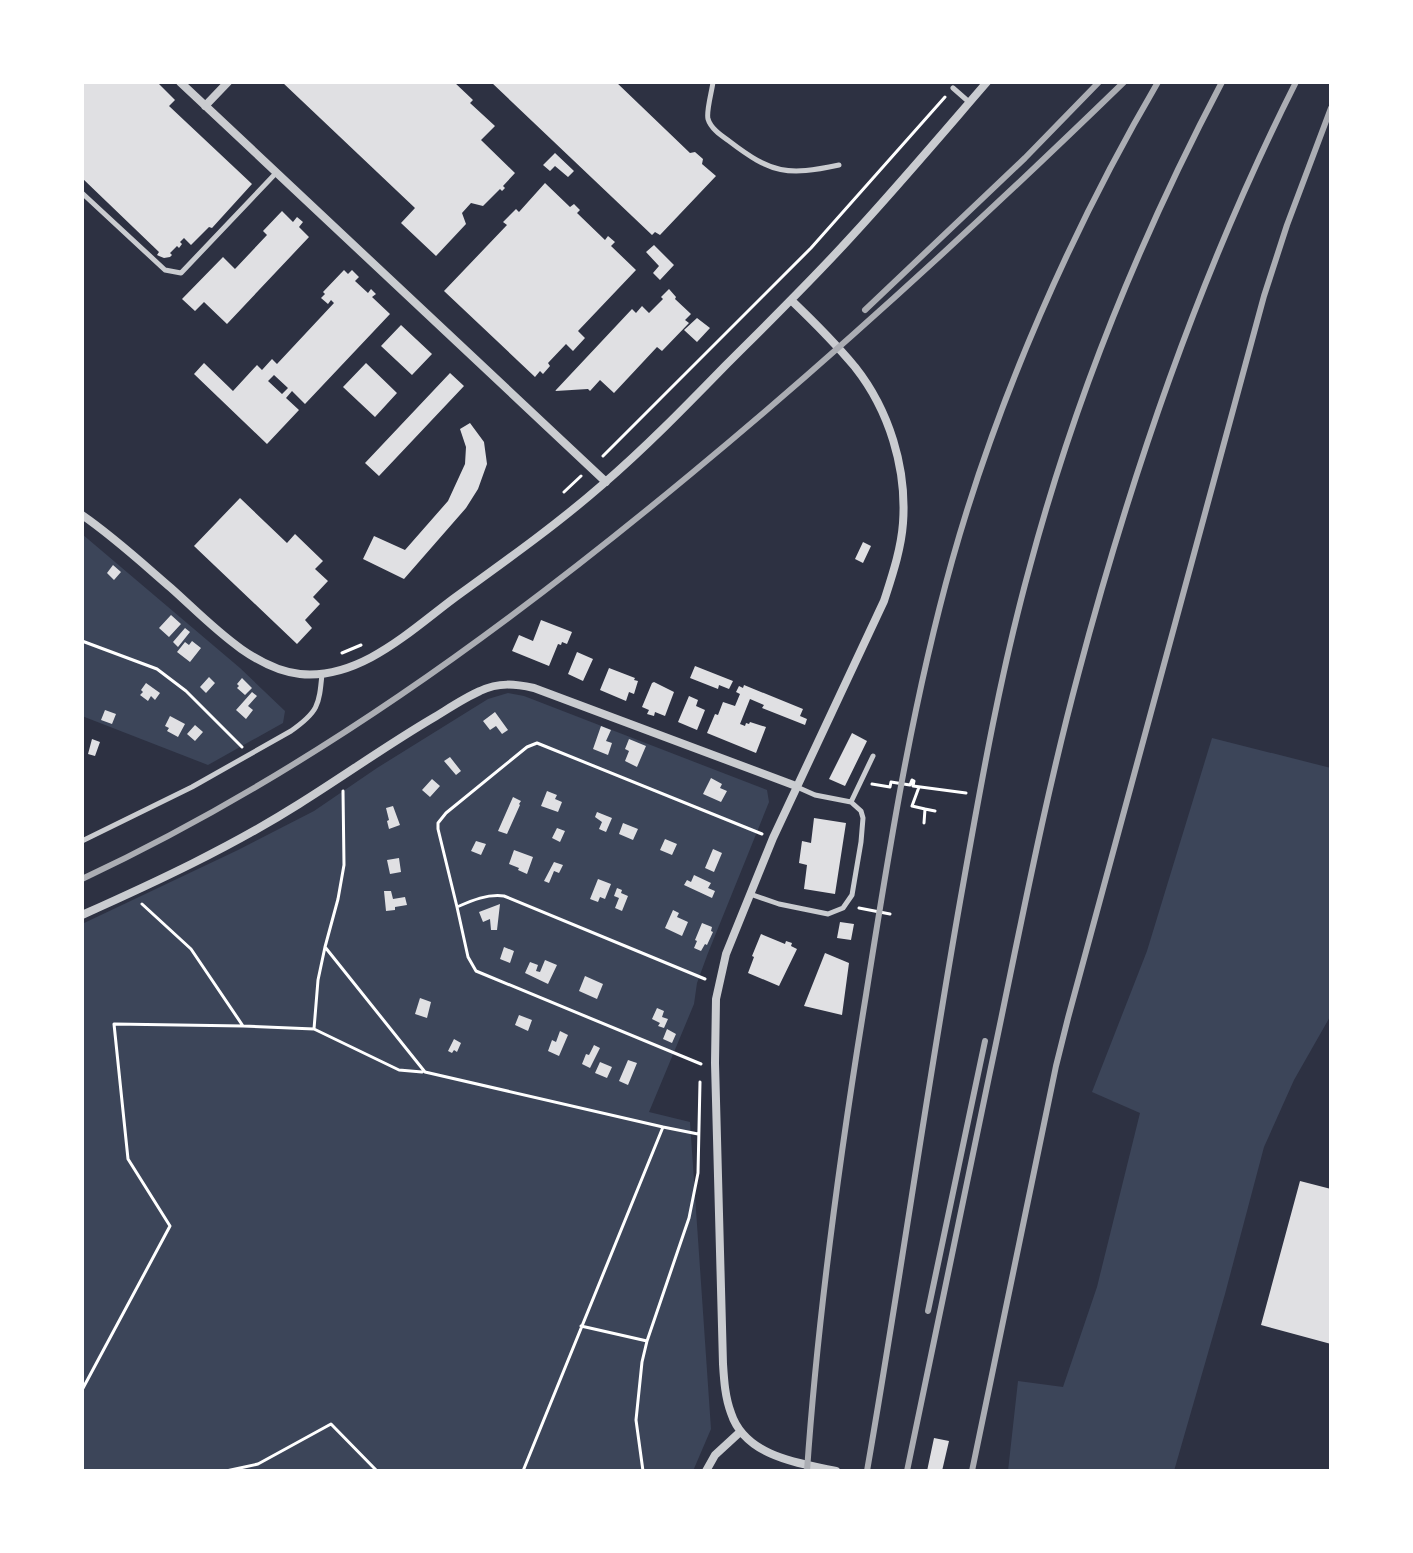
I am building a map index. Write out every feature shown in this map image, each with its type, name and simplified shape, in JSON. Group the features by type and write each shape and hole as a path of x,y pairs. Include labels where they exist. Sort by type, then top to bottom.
{"street":[{"path":"180,82 606,482"},
{"path":"205,106 228,82"},
{"path":"82,515 117,541 222,634 247,653 282,671 333,673 369,659 544,532 606,482 850,239 987,82"},
{"path":"791,300 857,369 871,392 885,418 895,448 903,504 899,546 884,601 773,838 726,954 718,984 715,1063 723,1364 730,1411 740,1432 757,1446 790,1461 836,1471"},
{"path":"82,915 130,894 262,826 465,699 482,690 508,684 534,688 796,786"},
{"path":"706,1471 715,1455 740,1432"}],"lane":[{"path":"713,82 708,118 714,129 750,157 779,171 809,171 839,165"},
{"path":"953,88 969,102"},
{"path":"82,193 165,270 181,273 276,173"},
{"path":"82,841 251,756 306,721 320,700 322,674"},
{"path":"851,802 873,756"},
{"path":"750,894 779,904 828,914 837,912 848,903 854,882 863,818 861,811 851,802 815,795 796,786"}],"path":[{"path":"603,456 811,248 945,97"},
{"path":"564,492 590,468"},
{"path":"82,641 157,669 186,691 251,756"},
{"path":"336,656 364,644"},
{"path":"715,1063 701,1064 476,971 468,957 438,823 446,813 527,747 537,743 773,838"},
{"path":"314,1029 318,980 344,865 343,775"},
{"path":"860,782 890,787 891,782 910,785 912,780 913,786 966,793"},
{"path":"919,787 912,806 935,811"},
{"path":"924,823 925,809"},
{"path":"130,894 191,949 243,1026"},
{"path":"457,907 477,898 504,896 718,984"},
{"path":"848,903 890,914"},
{"path":"325,947 425,1072"},
{"path":"82,1390 170,1226 128,1159 114,1024 314,1029 399,1070 425,1072 698,1134"},
{"path":"643,1471 636,1420 642,1362 689,1218 698,1173 701,1078"},
{"path":"523,1471 663,1127"},
{"path":"581,1326 647,1341"},
{"path":"226,1471 258,1464 331,1424 377,1471"}],"shaded area":[{"path":"82,534 240,668 285,711 283,723 208,765 82,716"},
{"path":"508,693 524,696 767,790 769,802 708,953 697,983 694,1004 649,1112 690,1122 711,1429 693,1471 82,1471 82,924 314,811 488,699"},
{"path":"1212,738 1331,768 1331,1015 1294,1080 1264,1147 1174,1471 1008,1471 1018,1381 1063,1387 1097,1287 1140,1113 1092,1092 1147,951"}],"building":[{"path":"82,82 157,82 175,100 169,106 252,184 212,228 209,227 191,245 184,238 170,257 157,255 159,252 82,178"},
{"path":"282,82 454,82 473,100 470,103 495,126 481,140 515,173 503,186 505,188 483,206 471,203 462,213 466,224 436,256 401,223 415,208"},
{"path":"491,82 616,82 690,153 695,152 703,159 702,164 716,176 660,235 655,232 652,235"},
{"path":"555,153 574,171 568,177 555,166 550,171 543,165"},
{"path":"545,183 570,207 574,204 580,210 577,213 605,240 608,236 615,242 611,246 636,270 578,331 585,338 573,351 566,344 548,363 550,366 543,374 540,371 535,377 444,291 507,225 503,222 516,209 519,212"},
{"path":"282,211 293,222 297,217 303,222 299,227 309,237 227,324 204,302 195,311 182,299 223,257 235,269 267,235 263,231"},
{"path":"654,245 674,265 660,280 653,273 659,266 646,252"},
{"path":"344,270 348,274 352,270 359,277 355,281 368,293 371,289 376,294 372,297 390,314 305,404 292,391 286,398 299,410 267,444 194,374 204,363 233,391 257,365 262,370 272,359 277,364 334,303 331,300 328,304 321,298 325,294 323,292","holes":["274,375 288,388 282,394 268,381"]},
{"path":"669,289 691,314 685,320 689,323 662,351 657,347 614,393 600,380 590,391 555,391 632,309 636,313 642,306 649,313"},
{"path":"697,318 710,328 697,342 684,330"},
{"path":"401,325 432,354 412,375 381,346"},
{"path":"366,363 397,393 375,417 343,387"},
{"path":"450,373 464,386 379,476 365,463"},
{"path":"470,423 484,442 487,464 478,489 466,508 404,579 363,559 374,536 405,550 448,501 465,464 466,447 460,429"},
{"path":"240,498 287,543 295,534 323,561 315,569 328,581 313,597 320,604 305,620 312,628 297,644 194,546"},
{"path":"863,542 871,546 863,563 855,559"},
{"path":"113,565 121,572 114,580 107,573"},
{"path":"171,615 181,624 169,637 159,628"},
{"path":"541,620 572,632 567,644 558,644 549,666 512,651 519,635 533,641"},
{"path":"185,628 190,632 178,647 173,642"},
{"path":"192,641 201,648 190,662 177,652 185,642 189,645"},
{"path":"577,652 593,659 583,681 568,674"},
{"path":"695,666 733,681 729,689 719,685 718,689 690,678"},
{"path":"609,668 638,681 634,694 629,692 626,701 600,690"},
{"path":"209,677 215,683 206,693 200,687"},
{"path":"242,678 252,688 245,695 237,688"},
{"path":"654,682 674,692 665,716 655,712 654,716 647,714 649,710 642,707"},
{"path":"146,683 160,693 155,700 151,696 148,701 140,695"},
{"path":"744,685 803,709 800,716 807,719 805,725 762,708 764,705 750,699 740,724 745,726 750,722 766,727 756,753 707,733 723,702 735,706 740,694 736,692 739,686 743,688"},
{"path":"252,692 257,696 248,706 253,710 246,719 236,710"},
{"path":"689,696 698,700 696,706 705,710 697,730 678,722"},
{"path":"105,710 116,714 112,724 101,720"},
{"path":"495,712 508,730 502,734 496,726 490,730 483,721"},
{"path":"170,716 185,724 178,737 167,731 169,728 165,726"},
{"path":"195,725 203,732 195,741 187,734"},
{"path":"601,726 611,730 606,741 612,743 608,755 593,749"},
{"path":"852,733 867,741 845,786 829,779"},
{"path":"92,739 100,742 95,756 88,754"},
{"path":"629,739 646,746 637,767 625,761"},
{"path":"450,757 461,771 456,775 444,761"},
{"path":"711,778 727,791 721,802 703,794"},
{"path":"432,779 440,786 430,797 422,790"},
{"path":"547,791 557,795 555,799 562,802 558,812 541,806"},
{"path":"513,797 521,801 507,834 498,831"},
{"path":"393,806 400,825 389,829 386,808"},
{"path":"597,812 612,818 606,832 599,829 602,822 595,817"},
{"path":"814,818 846,823 835,894 804,889 807,865 799,863 802,841 811,843"},
{"path":"623,823 638,829 633,840 619,834"},
{"path":"557,828 565,831 560,842 552,838"},
{"path":"665,839 677,844 672,855 660,850"},
{"path":"476,841 486,844 481,855 471,851"},
{"path":"713,849 722,853 714,872 705,868"},
{"path":"514,850 533,857 527,874 509,864"},
{"path":"399,858 401,872 390,874 387,860"},
{"path":"554,862 563,865 559,873 554,871 549,883 544,881"},
{"path":"694,875 711,883 708,888 715,891 712,898 684,885 687,880 691,882"},
{"path":"598,879 611,884 605,899 600,897 598,902 590,899"},
{"path":"617,888 628,896 622,911 615,908 619,898 614,896"},
{"path":"384,891 391,891 393,899 405,897 407,905 386,911"},
{"path":"500,904 497,930 491,930 490,919 483,922 479,912"},
{"path":"673,910 679,913 677,917 688,922 682,936 665,928"},
{"path":"840,922 854,924 851,940 837,938"},
{"path":"702,923 712,927 713,932 701,951 694,948"},
{"path":"761,934 785,944 786,941 792,943 791,946 797,949 779,986 748,973"},
{"path":"504,947 514,951 510,963 500,959"},
{"path":"825,953 849,963 842,1015 804,1006"},
{"path":"545,960 557,965 548,984 525,973 530,962 538,965 536,971 540,972"},
{"path":"585,976 603,984 597,999 579,991"},
{"path":"420,998 431,1002 427,1018 415,1014"},
{"path":"657,1008 664,1011 662,1017 668,1019 664,1028 652,1019"},
{"path":"519,1015 532,1020 528,1031 515,1025"},
{"path":"667,1029 676,1034 672,1043 663,1039"},
{"path":"560,1031 568,1035 559,1056 548,1051"},
{"path":"454,1039 461,1043 457,1052 454,1050 452,1053 448,1051"},
{"path":"594,1045 600,1048 590,1068 582,1064"},
{"path":"628,1060 637,1063 628,1085 619,1081"},
{"path":"600,1062 612,1067 607,1078 595,1073"},
{"path":"1300,1181 1331,1189 1331,1344 1261,1325"},
{"path":"934,1438 949,1441 942,1471 927,1471"}],"railway":[{"path":"865,310 1025,158 1099,82"},
{"path":"82,879 245,794 323,746 400,696 549,588 803,379 966,232 1124,82"},
{"path":"807,1471 824,1292 847,1114 903,777 938,615 971,499 1040,315 1096,196 1158,82"},
{"path":"867,1471 963,885 993,725 1020,605 1048,503 1112,319 1164,199 1222,82"},
{"path":"907,1471 1042,823 1099,599 1146,447 1200,298 1229,225 1296,82"},
{"path":"972,1471 1068,1018 1264,296 1331,108"},
{"path":"928,1311 985,1041"}]}
